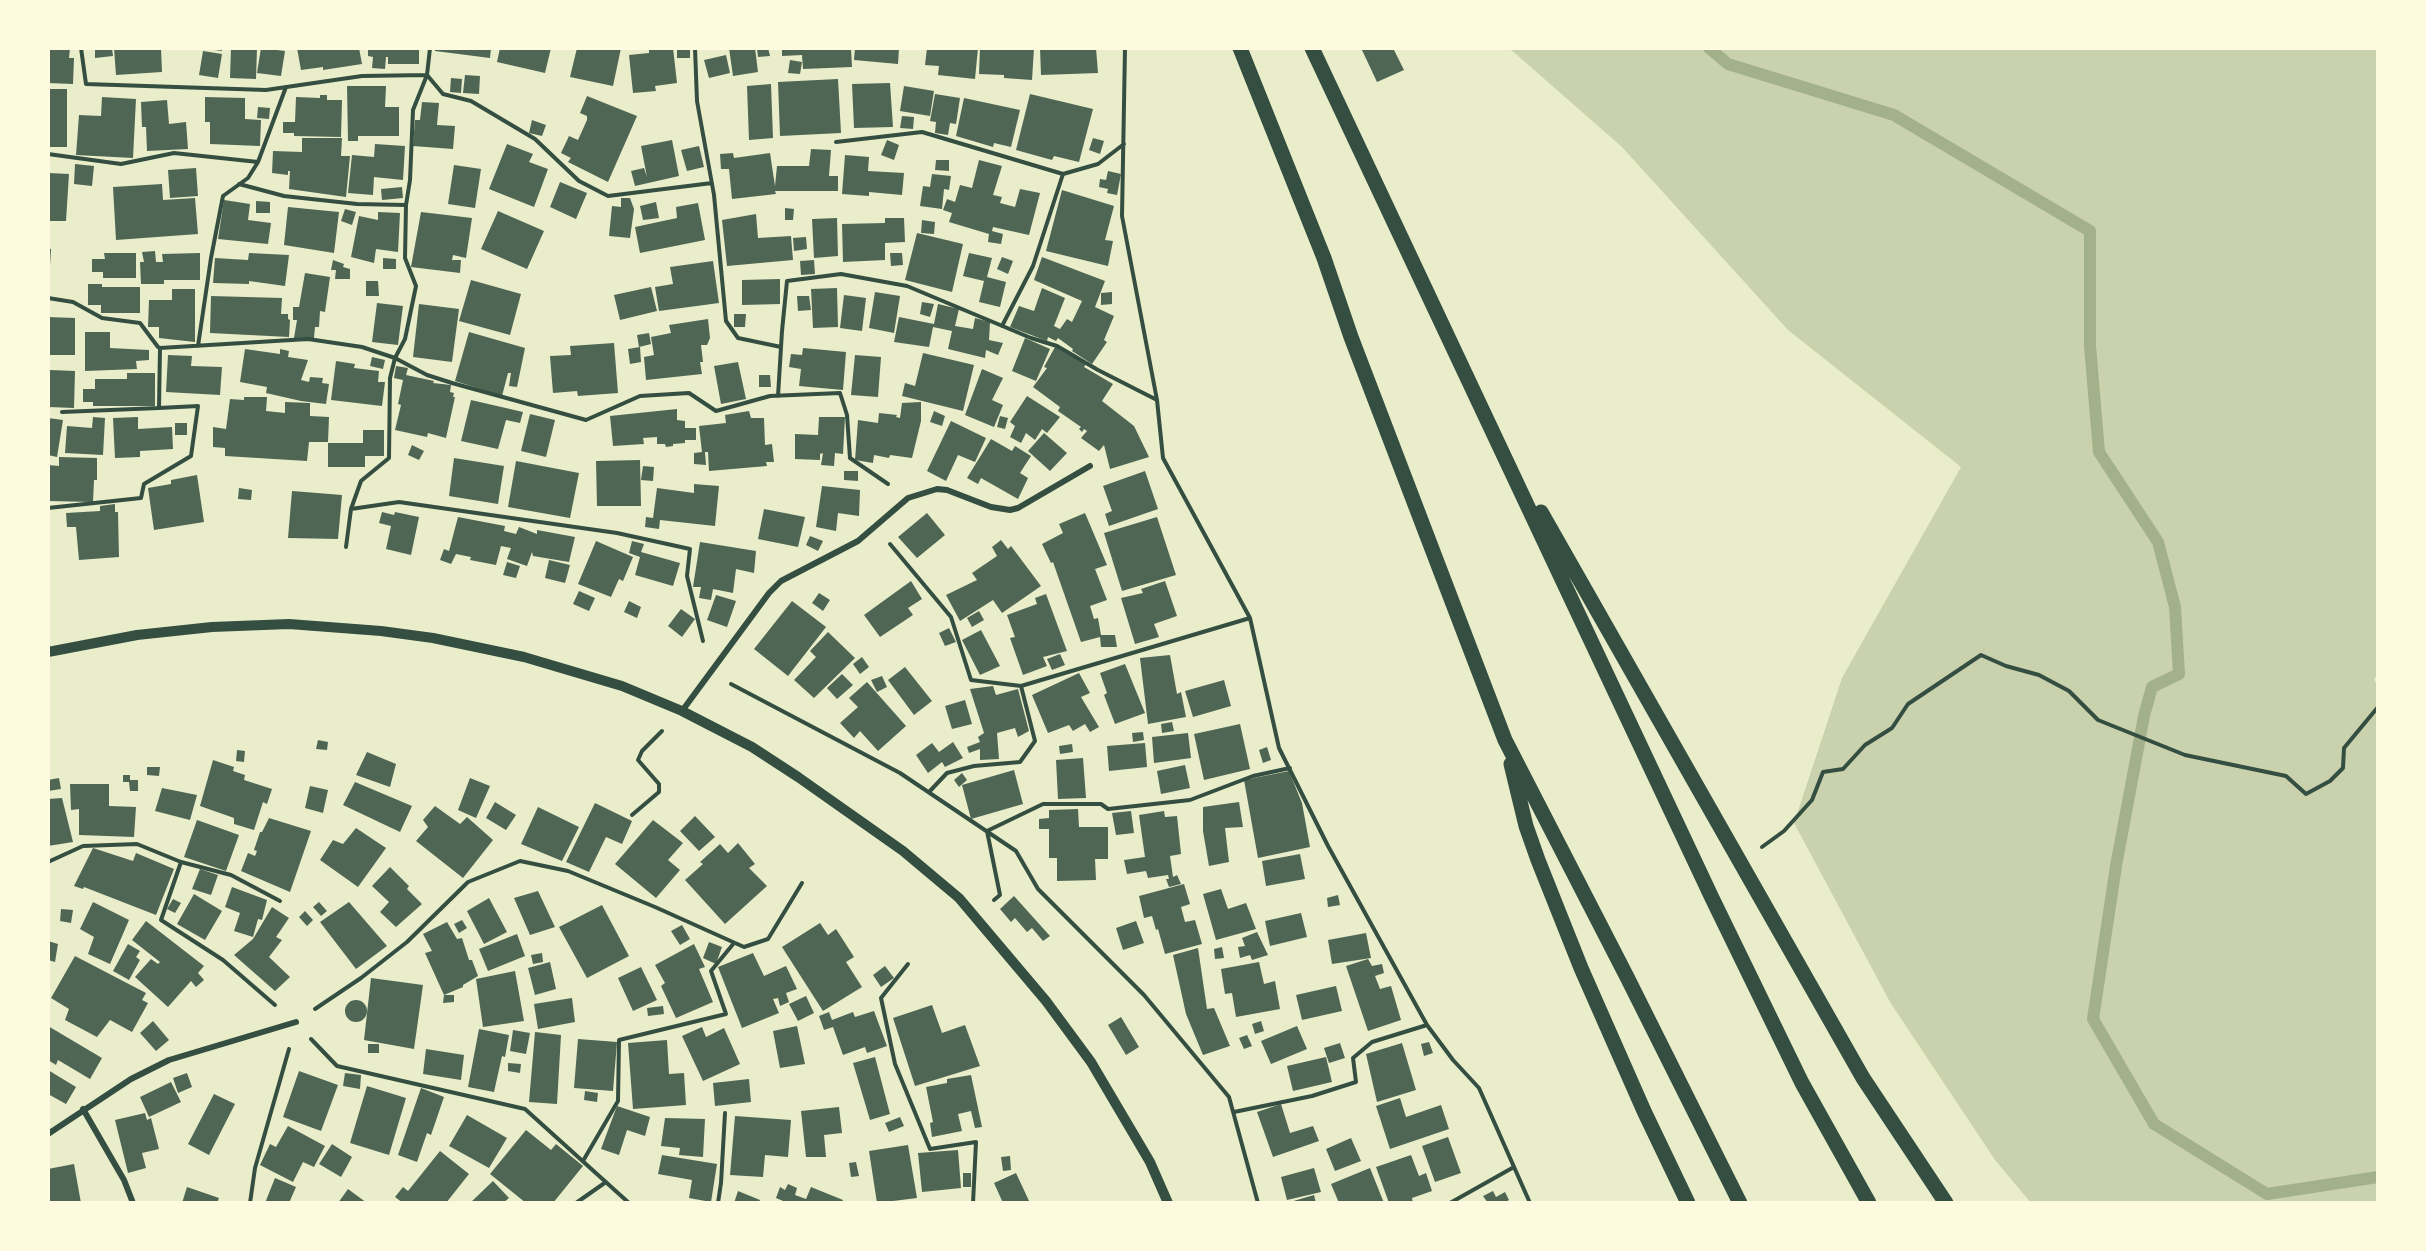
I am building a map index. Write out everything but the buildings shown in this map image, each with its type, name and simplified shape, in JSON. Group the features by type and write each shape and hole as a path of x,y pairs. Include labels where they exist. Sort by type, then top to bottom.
{"main road":[{"path":"1240,48 1324,258 1351,336 1505,740 1628,977 1740,1203"},
{"path":"1312,48 1497,437 1717,909 1802,1083 1869,1203"},
{"path":"1497,437 1863,1078 1946,1203"},
{"path":"1505,740 1526,826 1538,860 1626,1070 1688,1203"}],"street":[{"path":"682,711 769,593 781,581 845,549 908,498 937,489 947,490 990,507 1010,510 1018,508 1090,466"},
{"path":"48,652 137,634 212,627 289,624 381,631 433,638 524,657 622,686 682,711 752,747 884,837 959,898 1046,1001 1091,1062 1150,1162 1168,1203"},
{"path":"48,1134 130,1079 169,1060 296,1022"},
{"path":"83,1109 124,1180 134,1203"}],"path":[{"path":"81,48 86,84 266,90 362,76 427,75"},
{"path":"346,547 351,509 361,481 389,458 390,378 395,358 405,339 416,286 405,258 406,205 410,180 413,110 427,75 430,48"},
{"path":"695,48 697,101 712,183 726,321 738,338 781,347"},
{"path":"1125,48 1122,216 1157,400 1163,458 1250,618 1279,748 1328,846 1427,1025 1453,1060 1479,1088 1530,1203"},
{"path":"427,75 443,94 471,101 535,139 579,181 608,196 712,183"},
{"path":"198,346 210,258 223,196 248,178 258,162 286,87"},
{"path":"836,142 922,132 1063,174 1098,164 1125,144"},
{"path":"48,154 121,164 174,153 258,162"},
{"path":"1002,326 1033,266 1063,174"},
{"path":"239,184 284,196 357,204 406,205"},
{"path":"778,396 787,281 841,274 907,286 1031,338 1057,346 1157,400"},
{"path":"48,298 73,302 102,318 140,323 160,348 159,408"},
{"path":"160,348 308,339 362,347 395,358 427,375 586,420 640,396 689,393 716,411 770,396 840,393 847,415 850,458 908,498"},
{"path":"48,508 141,498 144,484 191,456 198,406 62,412"},
{"path":"351,509 399,502 617,533 690,549 687,576 711,672 900,773 1016,851 1038,889 1144,995 1229,1096 1258,1203"},
{"path":"874,526 951,616 971,680 1022,686 1250,618"},
{"path":"1742,864 1784,831 1812,800 1823,772 1843,769 1865,745 1892,728 1908,704 1981,655 2006,666 2038,675 2069,691 2098,720 2185,755 2286,776 2306,794 2330,781 2343,768 2344,748 2378,707"},
{"path":"929,792 947,773 974,766 1020,762 1035,741 1022,686"},
{"path":"632,815 659,792 659,784 638,760 642,751 682,711"},
{"path":"987,831 1043,804 1101,804 1108,809 1190,800 1253,776 1290,768"},
{"path":"975,916 999,895 987,831"},
{"path":"48,862 83,846 137,844 181,862 231,875 280,901"},
{"path":"250,1203 255,1168 296,1022 361,978 407,942 468,882 520,861 568,871 655,907 744,948 768,939 802,883"},
{"path":"181,862 161,920 223,960 296,1022 337,1066 525,1109 629,1203"},
{"path":"583,1161 618,1101 619,1040 726,1014 711,971 734,943"},
{"path":"908,964 881,998 895,1064 930,1149 976,1142 973,1203"},
{"path":"1234,1112 1312,1096 1356,1082 1353,1058 1372,1042 1427,1025"},
{"path":"718,1203 725,1113"},
{"path":"1450,1203 1514,1167"},
{"path":"576,1203 606,1182"}],"green space":[{"path":"1509,48 2378,48 2378,675 2374,679 2378,687 2378,1203 2031,1203 1995,1160 1890,1002 1794,823 1842,678 1961,467 1788,330 1622,147"}],"waterway":[{"path":"1709,48 1728,64 1894,115 2090,231 2090,346 2099,452 2158,542 2175,607 2179,674 2152,687 2144,716 2116,866 2093,1019 2154,1124 2267,1194 2378,1177"}]}
